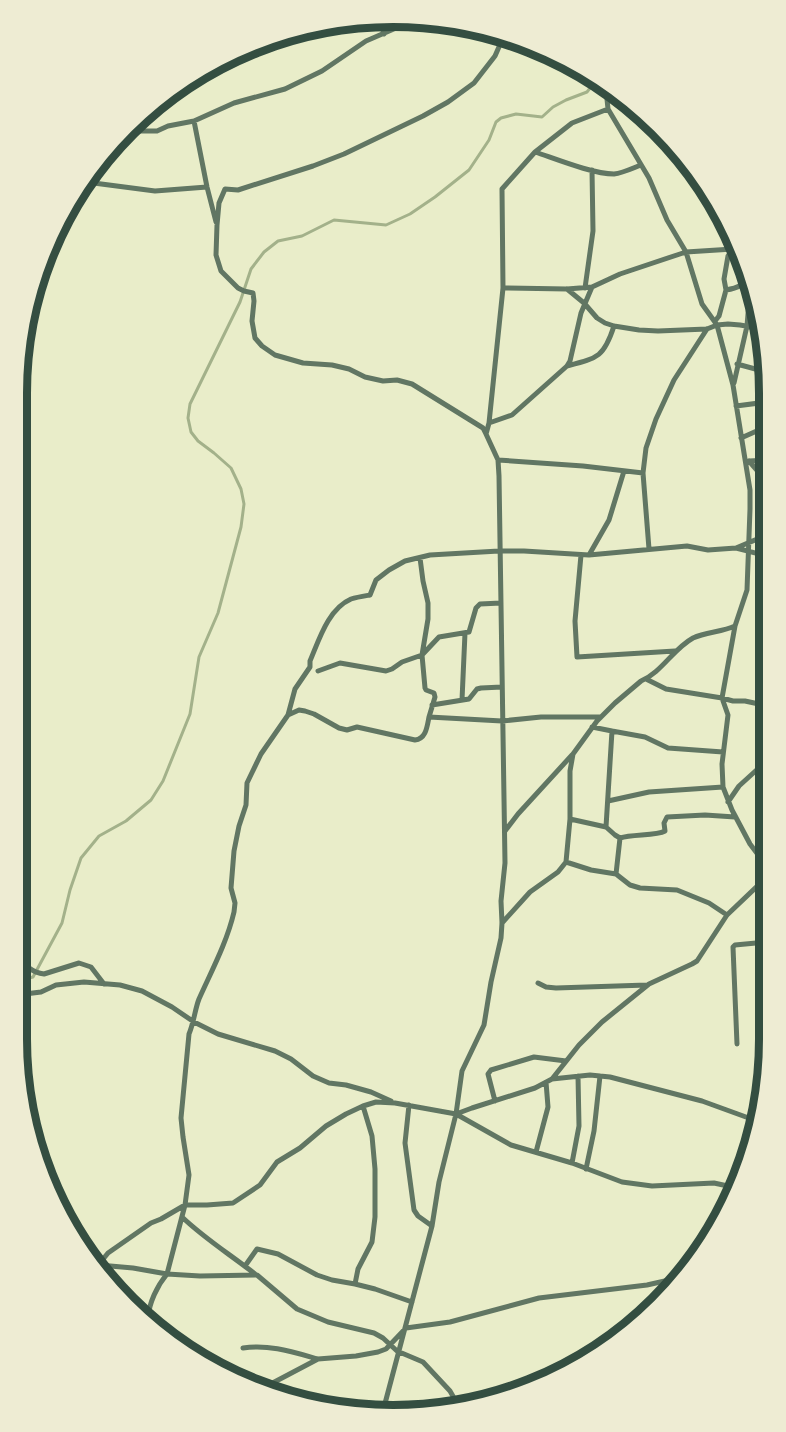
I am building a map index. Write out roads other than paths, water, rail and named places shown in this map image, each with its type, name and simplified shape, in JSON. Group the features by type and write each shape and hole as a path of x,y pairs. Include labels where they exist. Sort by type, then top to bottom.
{"street":[{"path":"382,27 384,34"},
{"path":"137,131 157,131 168,126 194,121 234,103 285,89 313,77 366,40 399,27"},
{"path":"384,1405 432,1226 439,1182 456,1114 462,1071 484,1025 501,938 501,901 505,863 498,459 483,428 412,384 366,377 349,369 332,365 293,361 275,355 262,346 255,338 252,321 253,293 238,288 221,272 216,255 217,225 219,203 225,189 238,190 313,166 344,154 423,116 448,102 474,83 495,56 501,43"},
{"path":"607,97 608,109 649,178 667,220 686,252 702,304 716,323 733,385 750,490 749,552 747,591 735,626 722,698 728,715 723,752 723,787 735,816 759,856"},
{"path":"486,434 503,288 502,189 535,152 572,123 608,109"},
{"path":"194,121 217,225"},
{"path":"535,152 592,170 613,174 641,165"},
{"path":"489,423 512,415 570,361 588,288 593,231 592,170"},
{"path":"94,183 155,191 207,187"},
{"path":"503,288 588,288 620,273 686,252 729,248"},
{"path":"649,549 643,473 646,448 674,380 707,329 716,323 726,290 723,279 731,252"},
{"path":"726,290 743,285"},
{"path":"567,289 597,318 614,326 658,331 707,329"},
{"path":"733,385 747,326 749,306"},
{"path":"716,323 753,327"},
{"path":"567,366 595,358 603,352 614,326"},
{"path":"738,364 758,370"},
{"path":"736,406 759,403"},
{"path":"741,438 759,430"},
{"path":"498,459 643,473"},
{"path":"747,461 759,460"},
{"path":"747,461 759,474"},
{"path":"589,555 609,520 624,471"},
{"path":"736,548 759,538"},
{"path":"149,1311 161,1281 167,1274 183,1217 189,1175 181,1118 189,1034 198,1001 215,966 234,912 235,903 231,888 234,851 246,805 246,783 261,754 288,716 295,690 310,667 310,661 326,624 336,611 350,600 370,595 376,580 389,570 405,561 430,555 499,550 589,555 687,546 708,549 736,548 759,554"},
{"path":"580,555 575,621 577,657 675,651"},
{"path":"288,716 299,710 314,714 347,730 357,728 415,740 423,737 435,694 425,688 422,655 428,619 428,603 420,558"},
{"path":"318,671 340,663 386,671 392,669 402,662 422,655 439,637 469,632 476,608 480,604 501,603"},
{"path":"504,832 615,703 693,638 735,626"},
{"path":"462,700 465,633"},
{"path":"646,679 666,689 758,704 759,712"},
{"path":"432,705 468,699 480,688 502,687"},
{"path":"429,717 502,722 541,717 601,717"},
{"path":"592,727 645,737 668,748 723,752"},
{"path":"606,827 612,730"},
{"path":"502,923 530,892 558,872 566,862 570,819 570,771 573,754"},
{"path":"728,802 739,786 759,768"},
{"path":"608,801 649,792 723,787"},
{"path":"570,819 606,827 620,838 662,833 665,831 664,823 667,817 735,816"},
{"path":"616,874 620,838"},
{"path":"566,862 591,870 616,874 630,885 640,888 677,890 709,903 727,915"},
{"path":"536,1152 548,1107 549,1081 579,1045 602,1022 649,984 697,961 727,915 759,885"},
{"path":"737,1044 732,949 735,945 759,943"},
{"path":"27,967 39,974 44,974 80,963 91,967 104,984"},
{"path":"27,994 41,992 67,983 84,982 142,991 218,1034 275,1051 291,1059 313,1076 329,1083 371,1092 395,1103"},
{"path":"538,983 542,986 556,988 649,984"},
{"path":"495,1101 488,1074 491,1070 534,1057 566,1061"},
{"path":"456,1114 535,1088 549,1081 578,1076 600,1076 702,1101 750,1118"},
{"path":"572,1163 579,1126 578,1076"},
{"path":"585,1169 594,1131 600,1076"},
{"path":"102,1261 108,1253 152,1223 185,1205 233,1203 260,1185 277,1162 300,1148 327,1126 346,1114 376,1102 409,1105 456,1114 511,1144 622,1182 651,1185 714,1183 728,1186"},
{"path":"409,1105 405,1143 414,1210 418,1216 432,1226"},
{"path":"355,1284 358,1269 372,1242 375,1216 372,1136 363,1106"},
{"path":"183,1217 201,1235 257,1275 297,1309 328,1322 374,1334 392,1344 398,1351 423,1362 450,1391 455,1400"},
{"path":"245,1266 258,1249 278,1254 317,1275 375,1289 412,1302"},
{"path":"107,1267 200,1276 257,1275"},
{"path":"243,1348 256,1346 274,1348 318,1359 356,1356 386,1349 406,1328 450,1322 539,1298 647,1285 668,1280"},
{"path":"270,1384 318,1359"}],"waterway":[{"path":"27,978 33,977 62,923 81,858 99,836 126,821 151,800 163,781 190,714 199,657 218,613 241,527 244,504 241,489 231,468 198,441 191,432 188,418 190,404 240,302 251,269 264,252 278,241 302,236 334,220 386,225 410,214 469,170 489,140 496,122 501,118 516,114 542,117 553,107 587,92 592,86"}]}
